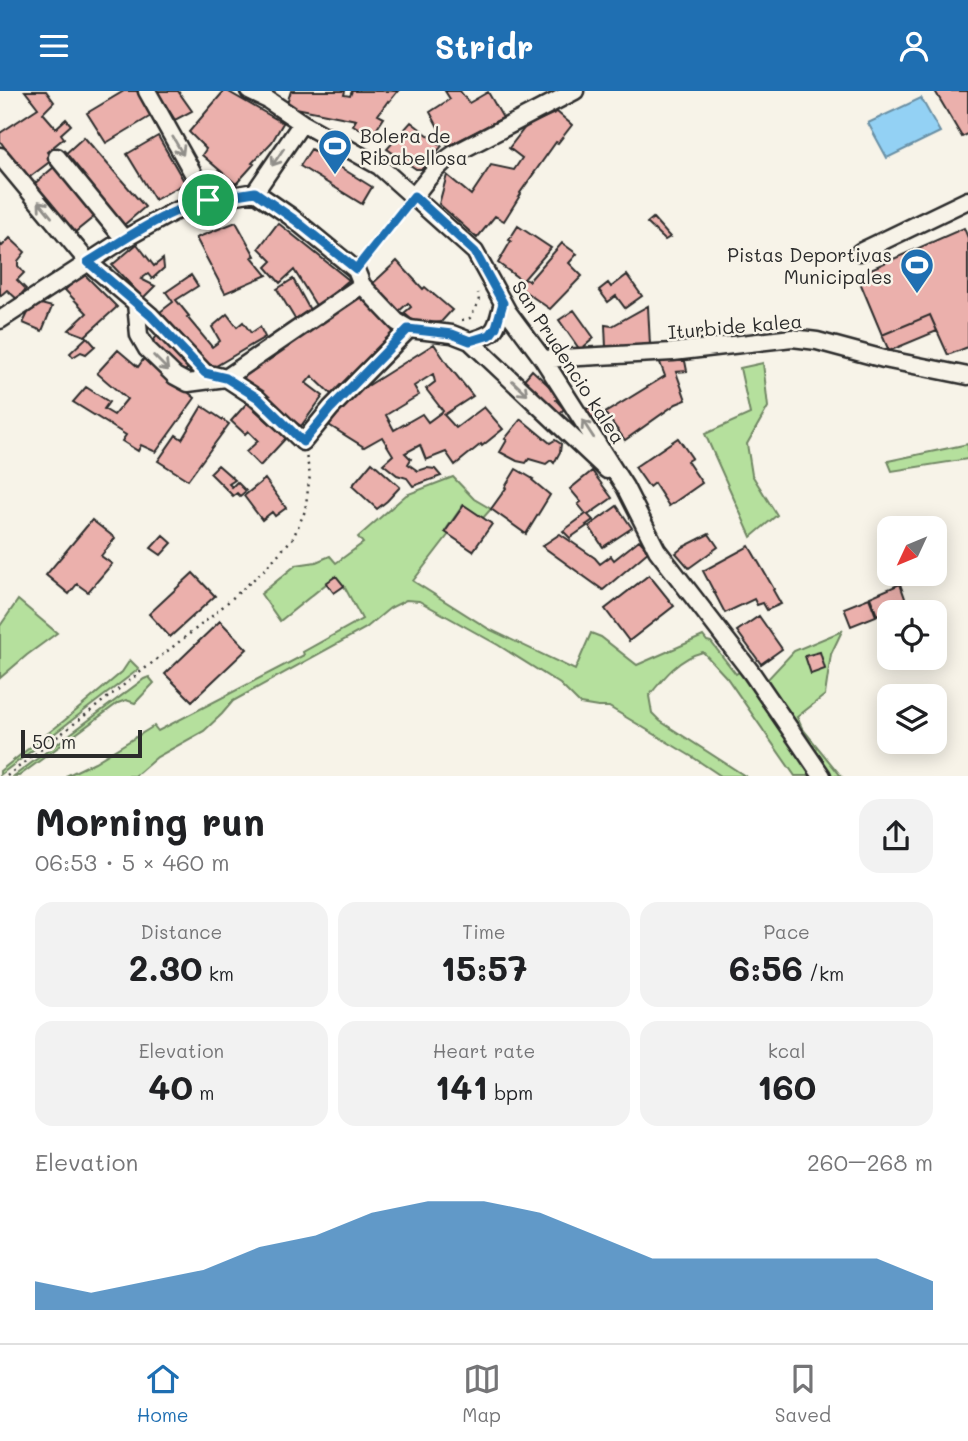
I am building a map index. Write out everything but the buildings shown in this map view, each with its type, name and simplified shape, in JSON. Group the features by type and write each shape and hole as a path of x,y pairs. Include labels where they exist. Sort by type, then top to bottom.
{"street":[{"path":"147,91 208,200"},
{"name":"San Prudencio kalea","path":"249,91 271,96 302,123 379,166 475,252 508,312 543,359 625,487 657,549 751,672 822,776"},
{"path":"414,196 433,172 454,154 575,91"},
{"path":"255,192 302,123"},
{"path":"0,156 88,262 150,315 205,373 226,378 258,398 303,442 331,408 408,329"},
{"path":"57,157 124,239"},
{"path":"0,319 124,239 173,212 208,200 255,192 295,220 359,277 397,322 408,329 447,333 470,341 625,487"},
{"path":"860,252 968,200"},
{"path":"136,303 138,325 147,349 175,376 188,383 226,378 359,277"},
{"path":"470,341 490,335 496,327 503,303"},
{"name":"Iturbide kalea","path":"543,359 673,352 792,338 817,341 884,359 968,376"}],"path":[{"path":"359,277 414,196"},
{"path":"447,333 450,322 470,318 479,302 478,285"},
{"path":"7,776 211,617 263,571 293,538 305,510 310,475 303,442"}],"green space":[{"path":"763,363 768,407 747,444 752,475 777,515 751,537 705,434 750,414 740,368"},
{"path":"968,444 968,459 892,471 888,461"},
{"path":"453,477 474,499 491,509 483,518 463,505 445,531 449,534 413,581 489,629 575,670 591,633 601,637 637,665 703,636 711,642 736,674 739,672 812,776 795,776 727,678 703,652 679,664 660,682 649,696 652,713 660,721 745,776 721,776 609,707 580,704 560,684 498,645 419,601 406,600 390,608 366,628 233,701 204,731 157,757 135,776 66,776 95,762 154,726 158,731 304,655 303,652 362,619 336,576 280,621 261,594 296,565 316,562 330,556 336,563 363,543 358,537 406,495"},
{"path":"18,600 57,633 0,678 0,626"},
{"path":"842,631 831,654 825,695 797,717 802,728 841,776 832,776 765,682 794,651"},
{"path":"130,660 139,669 0,775 0,771 122,672"},
{"path":"149,677 154,683 135,703 126,700 118,703 19,776 14,776 144,679"}],"water":[{"path":"921,98 940,132 887,158 868,123"}],"place":[{"name":"Bolera de Ribabellosa","path":"335,176"},
{"name":"Pistas Deportivas Municipales","path":"917,295"}],"route":[{"path":"255,192 356,269 414,196 475,252 503,303 496,327 490,335 470,341 452,334 408,329 331,408 303,442 258,398 226,378 205,373 150,315 88,262 173,212 208,200 255,192"}]}
